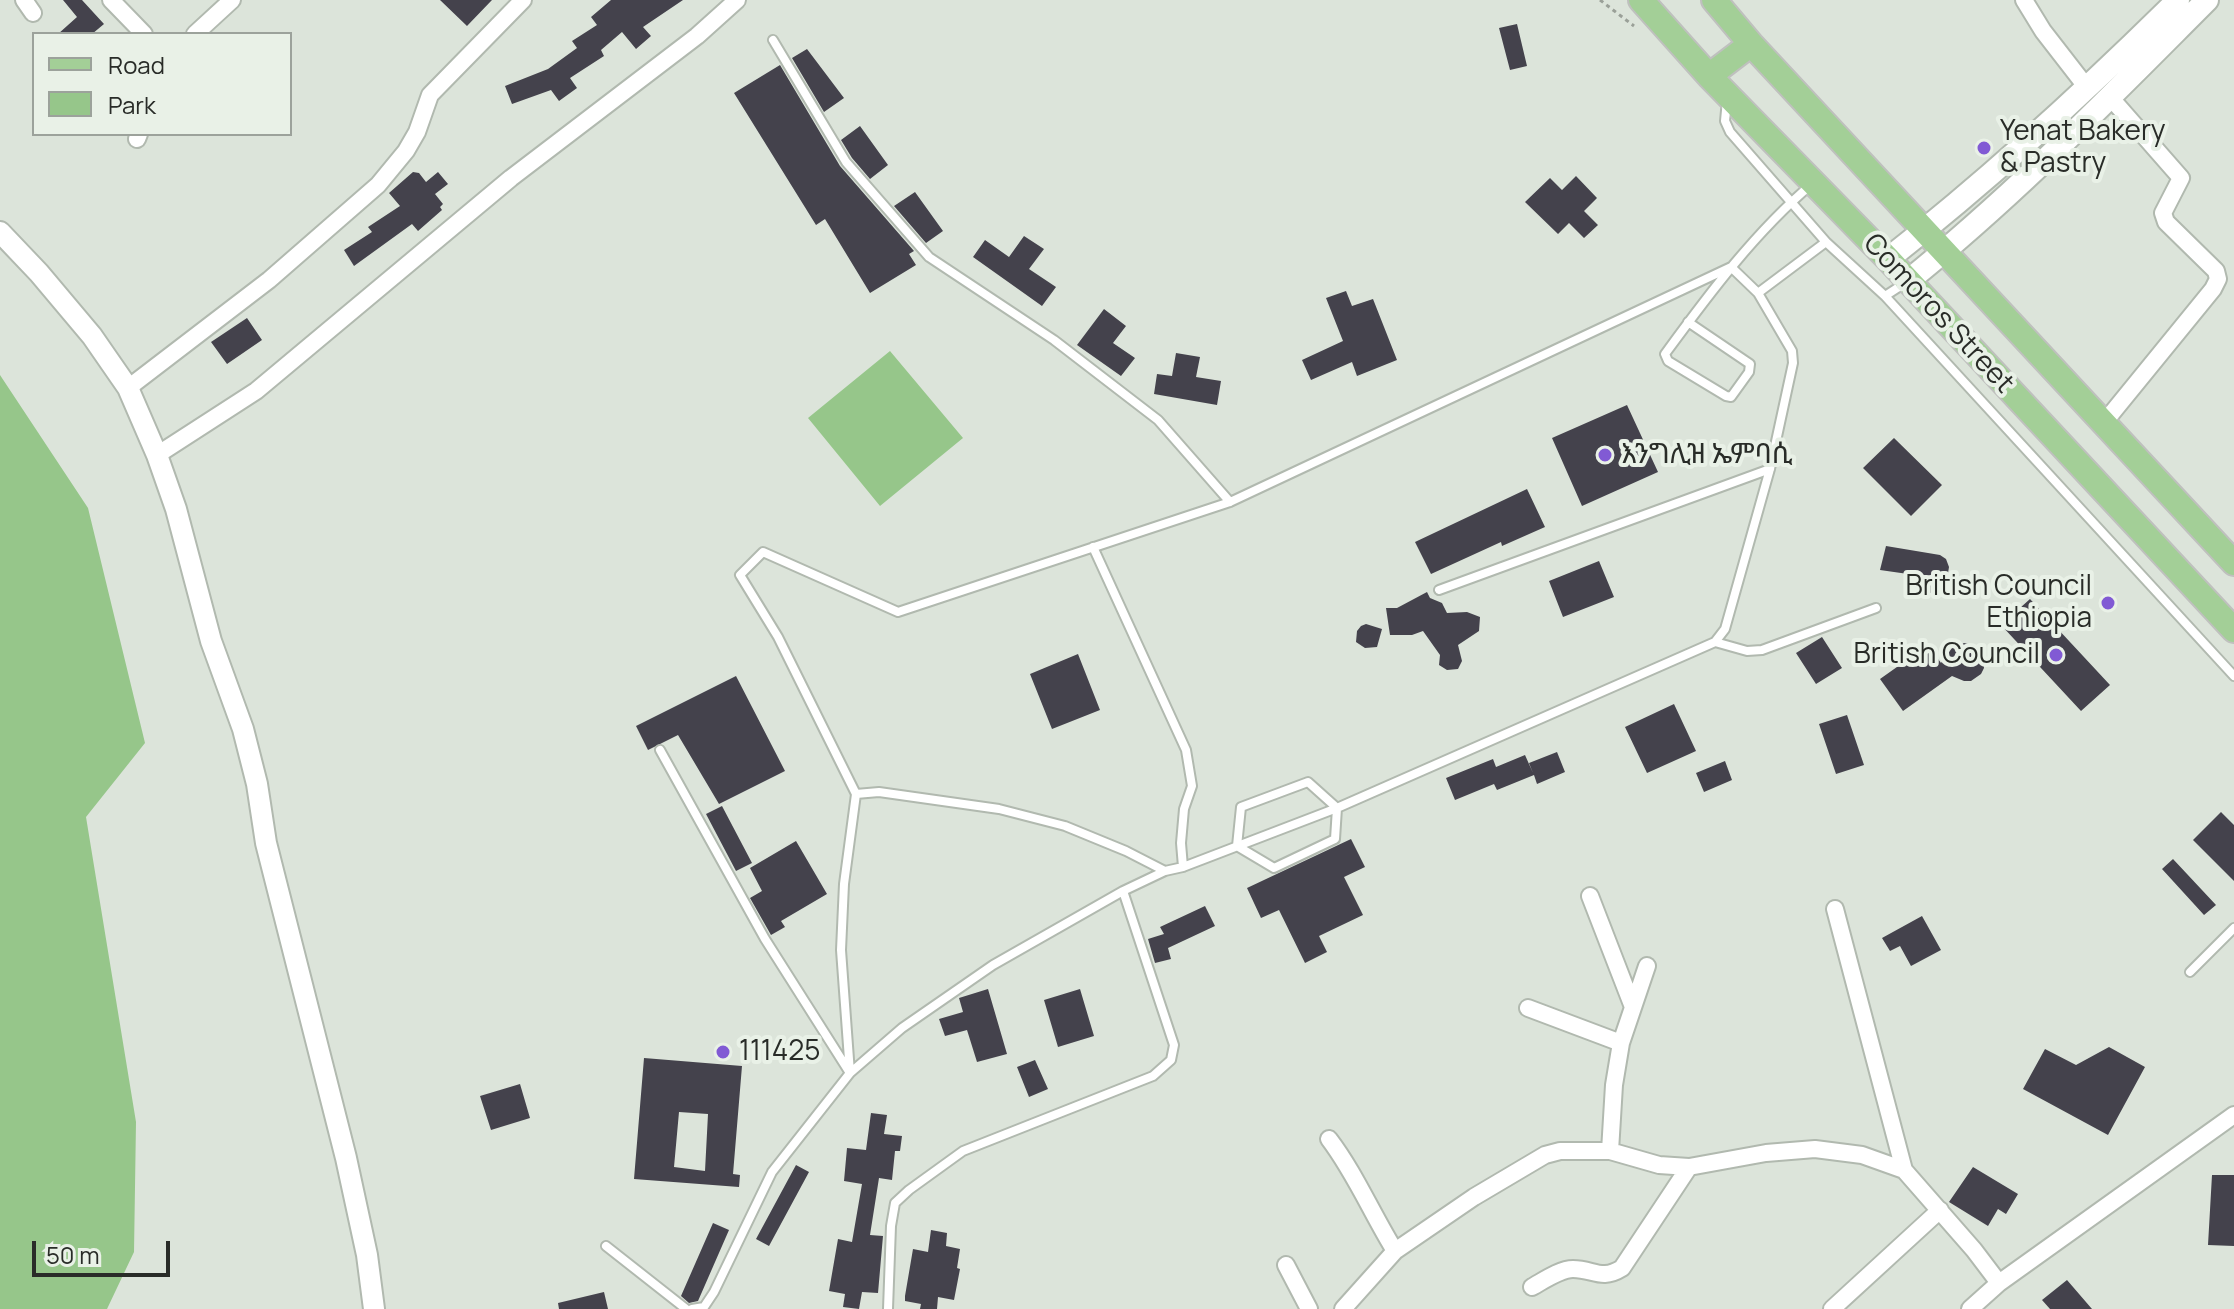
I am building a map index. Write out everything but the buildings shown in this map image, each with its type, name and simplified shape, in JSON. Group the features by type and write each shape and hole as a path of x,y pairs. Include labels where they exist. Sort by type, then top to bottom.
{"main road":[{"name":"Comoros Street","path":"1641,0 1709,76 1888,259 2234,630"},
{"path":"1888,259 1926,230 2088,89 2178,0"},
{"path":"1908,281 1946,251 2110,97 2207,0"},
{"name":"Comoros Street","path":"1716,1 1751,44 2234,563"},
{"path":"1709,76 1751,44"}],"street":[{"path":"111,0 142,32"},
{"path":"197,32 232,0"},
{"path":"128,388 269,280 378,185 406,151 417,132 430,95 523,0"},
{"path":"157,455 256,391 511,178 697,36 737,0"},
{"path":"2024,0 2043,31 2088,89"},
{"path":"2103,424 2218,279 2216,271 2166,222 2163,213 2181,178 2110,97"},
{"path":"0,232 92,336 128,388 176,509 211,641 243,729 257,784 266,843 346,1158 367,1255 374,1309"},
{"path":"1590,896 1633,1007"},
{"path":"1835,909 1904,1170 1999,1283"},
{"path":"1610,1151 1614,1085 1621,1043 1647,966"},
{"path":"1528,1008 1621,1043"},
{"path":"1970,1309 1999,1283 2234,1115"},
{"path":"1329,1139 1345,1160 1395,1251"},
{"path":"1343,1309 1395,1251 1474,1197 1545,1155 1582,1149 1610,1151 1659,1165 1689,1167 1766,1153 1815,1149 1862,1155 1904,1170"},
{"path":"1532,1287 1570,1269 1599,1275 1614,1273 1622,1268 1689,1167"},
{"path":"1832,1309 1940,1210"},
{"path":"1286,1265 1309,1309"}],"lane":[{"path":"773,40 846,162 929,257 1054,340 1158,420 1230,502"},
{"path":"1728,95 1725,121 1730,132 1826,242 1885,296 2234,676"},
{"path":"1688,322 1750,364 1749,372 1731,397 1666,359 1665,354 1688,322 1731,267 1791,202 1813,183"},
{"path":"1758,293 1826,242"},
{"path":"850,1073 841,950 844,884 856,794 821,718 803,690 778,637 740,575 763,552 898,612 1230,502 1731,267"},
{"path":"606,1246 689,1309 704,1307 772,1172 850,1073 902,1028 993,965 1123,891 1165,871 1183,867 1337,808 1715,642 1725,629 1770,469 1793,363 1792,351 1758,293 1731,267"},
{"path":"1885,296 1908,281"},
{"path":"1439,590 1770,469"},
{"path":"1093,547 1186,750 1192,786 1184,809 1181,843 1183,867"},
{"path":"1715,642 1747,651 1762,650 1876,608"},
{"path":"660,750 765,939 850,1073"},
{"path":"1237,846 1241,807 1308,782 1337,808"},
{"path":"856,794 879,792 999,809 1065,826 1165,871"},
{"path":"1237,846 1274,868 1335,839 1337,808"},
{"path":"888,1309 891,1226 895,1203 909,1190 963,1151 1153,1076 1171,1060 1174,1045 1123,891"},
{"path":"2190,972 2234,928"}],"green space":[{"path":"890,351 963,438 880,506 808,418"},
{"path":"0,375 88,508 145,743 86,817 136,1122 134,1252 107,1309 0,1309"}],"place":[{"name":"Yenat Bakery & Pastry","path":"1984,148"},
{"name":"እንግሊዝ ኤምባሲ","path":"1605,455"},
{"name":"British Council Ethiopia","path":"2108,603"},
{"name":"British Council","path":"2056,655"},
{"name":"111425","path":"723,1052"}]}
